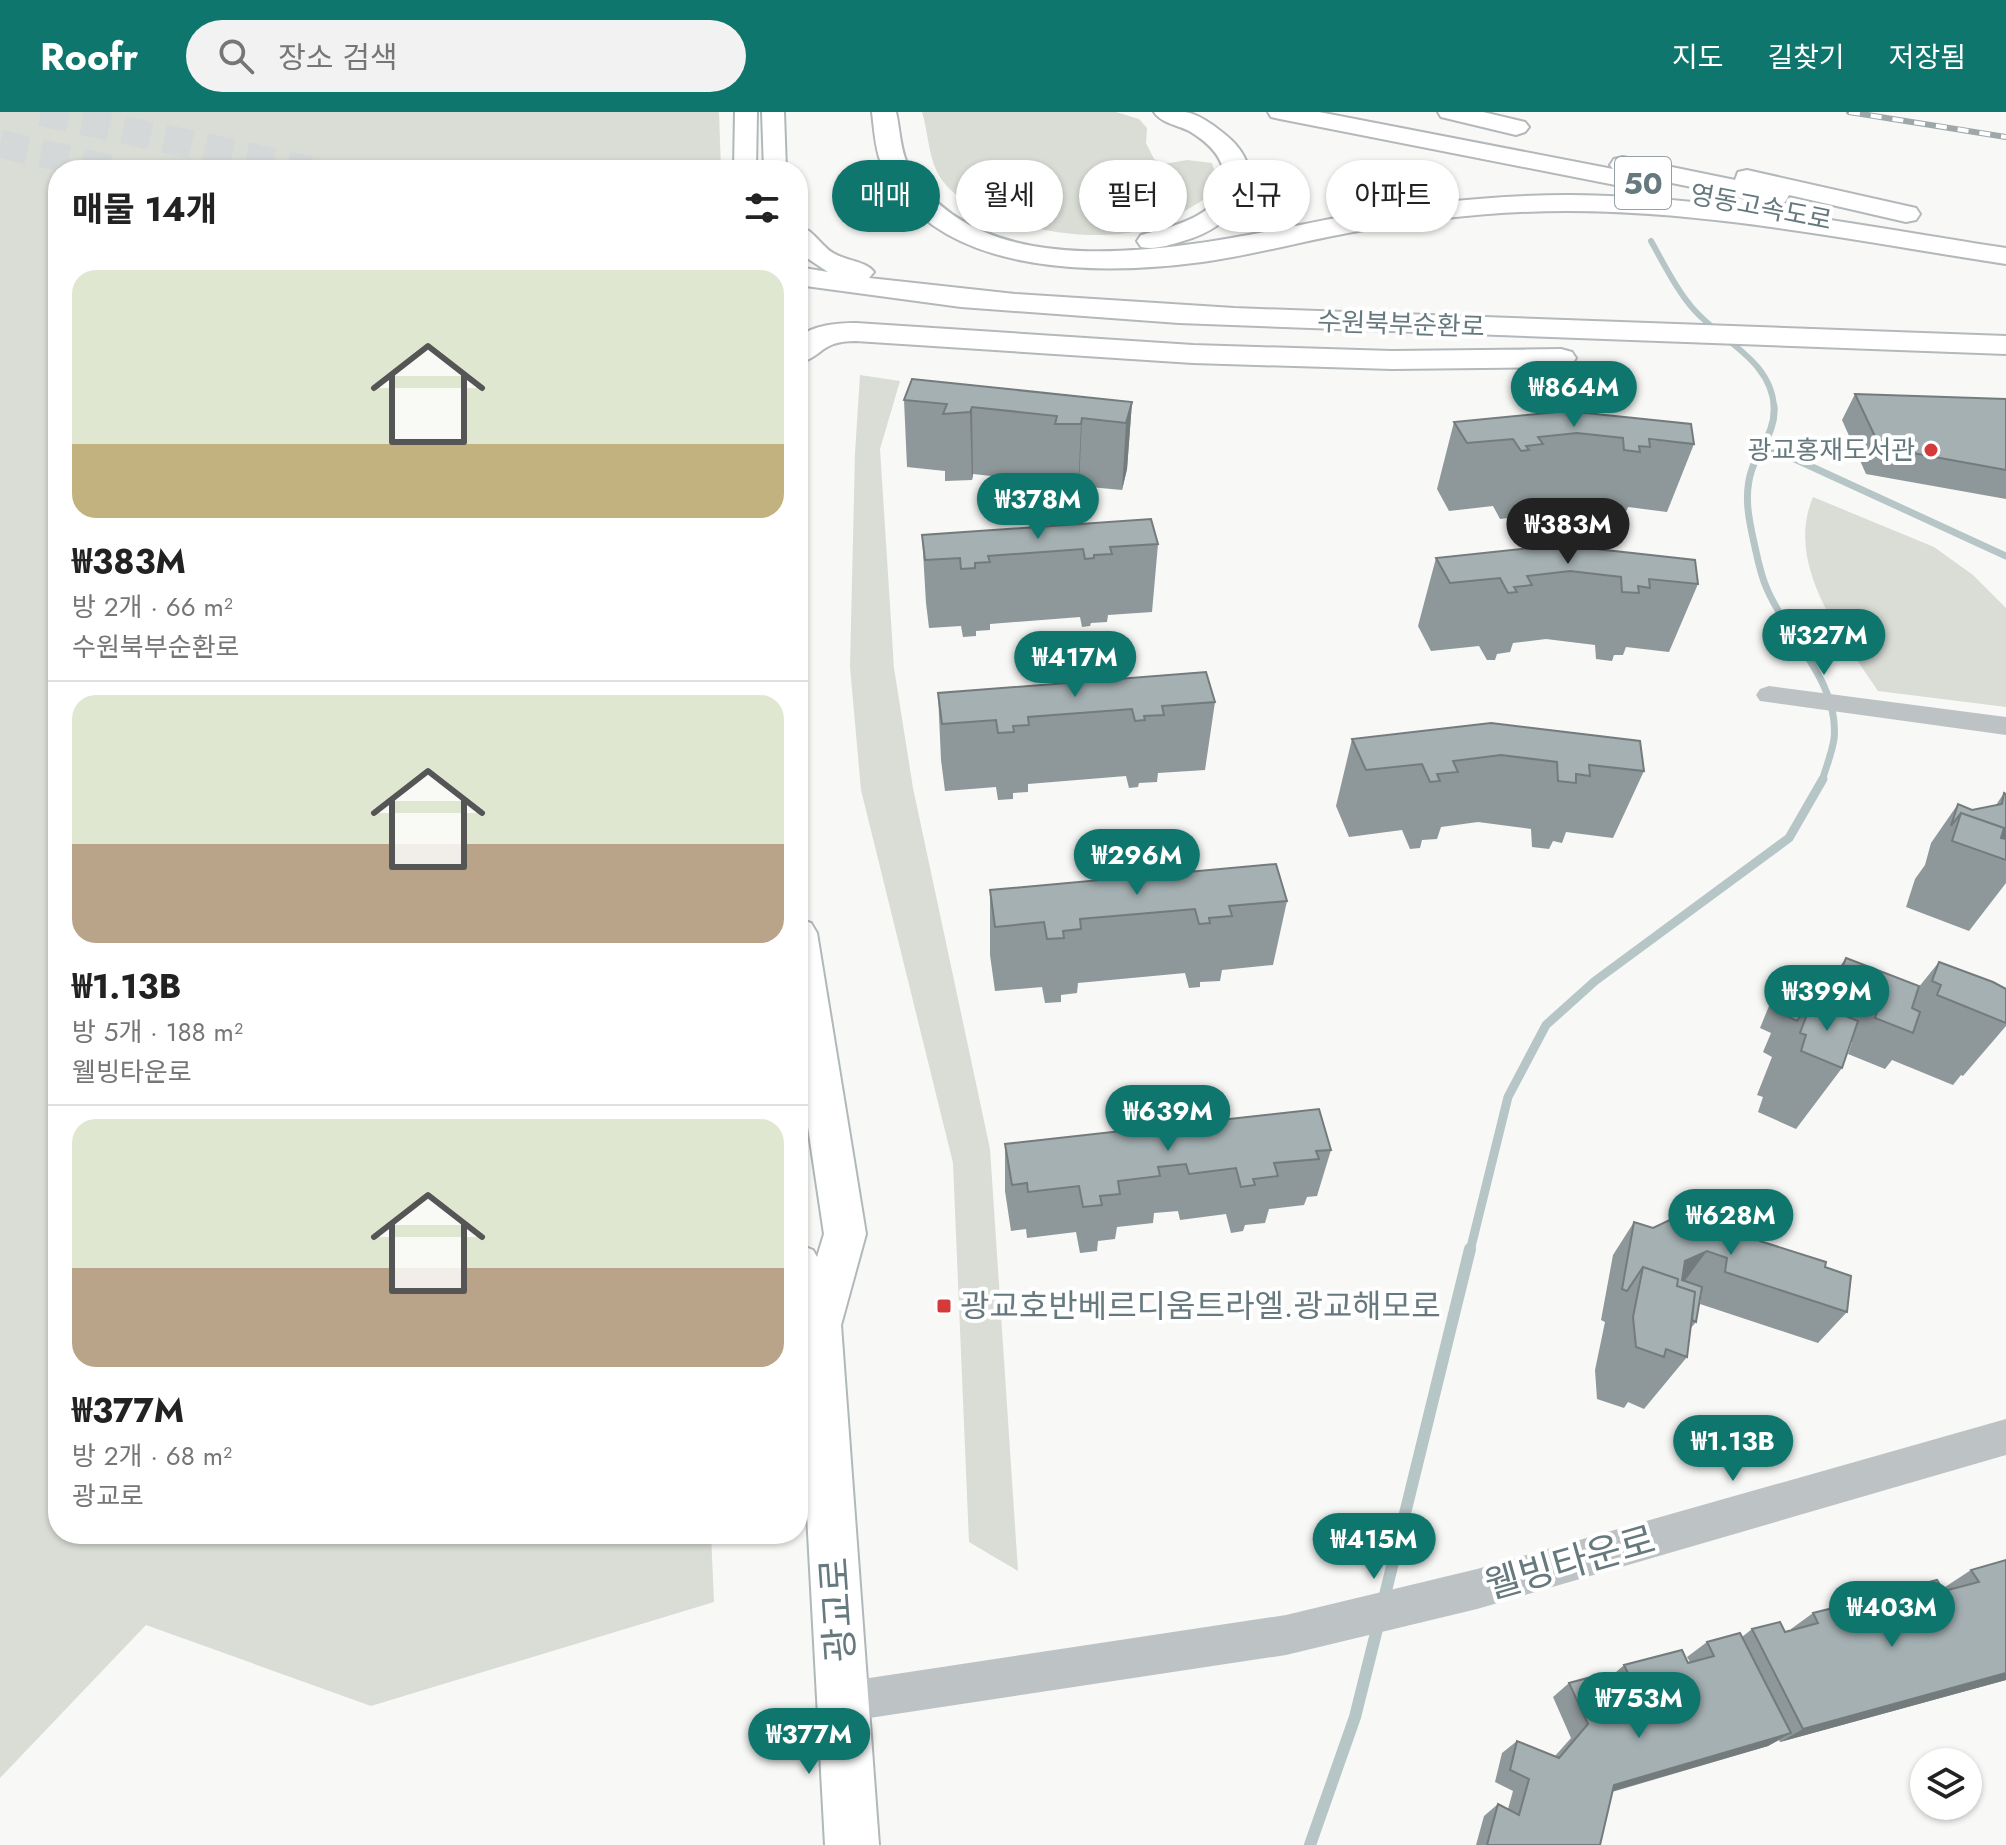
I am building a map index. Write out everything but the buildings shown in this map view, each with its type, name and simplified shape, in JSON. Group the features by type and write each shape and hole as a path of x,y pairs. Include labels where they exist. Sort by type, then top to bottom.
{"highway":[{"path":"884,112 891,159 903,183 922,204 942,220 976,239 1039,255 1116,260 1185,256 1435,211 1570,203 1736,217 2006,255"},
{"path":"903,112 906,142 917,171 931,190 955,209 986,227 1020,239 1096,246 1149,241 1193,229 1222,211 1238,192 1240,173 1225,147 1205,130 1166,112"},
{"name":"영동고속도로","path":"1280,112 2006,255"},
{"name":"영동고속도로","path":"1359,112 1820,205 2006,238"},
{"path":"1450,112 1543,133"},
{"path":"1605,147 2006,238"},
{"path":"808,249 839,268 1007,289 1635,333"},
{"name":"수원북부순환로","path":"808,280 867,301 1085,334 1288,346 2006,366"},
{"name":"수원북부순환로","path":"812,308 867,301 2006,345"},
{"path":"808,343 828,332 879,332 1193,354 1392,360 1664,357"}],"main road":[{"path":"745,160 746,112"},
{"path":"773,112 775,160"},
{"name":"광교로","path":"808,997 845,1234 819,1325"},
{"name":"광교로","path":"808,1293 819,1325 852,1845"}],"street":[{"path":"1769,695 2006,726"},
{"name":"웰빙타운로","path":"843,1702 1286,1635 1477,1589 2006,1437"}],"shaded area":[{"path":"0,112 719,112 721,160 48,160 48,1544 711,1544 714,1602 371,1706 146,1625 0,1778"},
{"path":"922,112 1116,112 1139,119 1147,128 1146,143 1156,160 1079,160 1079,232 1133,232 1084,235 1055,232 1063,232 1063,160 956,160 956,194 940,176 940,160 933,160"},
{"path":"1187,160 1203,162 1203,199 1187,209"},
{"path":"860,375 900,381 880,449 894,668 913,788 990,1149 1018,1571 969,1542 953,1163 861,790 850,667"},
{"path":"1813,497 1934,547 1973,575 2006,608 2006,707 1878,691 1834,624 1811,574 1806,548 1806,523"}],"waterway":[{"path":"1651,241 1690,305 1754,363 1764,376 1774,408"},
{"path":"1774,408 1770,431 1749,479 1749,518 1767,589 1821,679 1829,698 1834,718 1834,739 1822,780"},
{"path":"1763,451 1786,455 2006,556"},
{"path":"1470,1251 1508,1097 1546,1025 1595,981 1789,838 1822,780"},
{"path":"1384,1599 1470,1249"},
{"path":"1310,1845 1355,1717 1379,1621"}],"tunnel":[{"path":"41,112 264,160"},
{"path":"0,144 71,160"}],"railway":[{"path":"1849,112 2006,137"}],"place":[{"name":"광교홍재도서관","path":"1931,450"},
{"name":"광교호반베르디움트라엘.광교해모로","path":"944,1306"}]}
